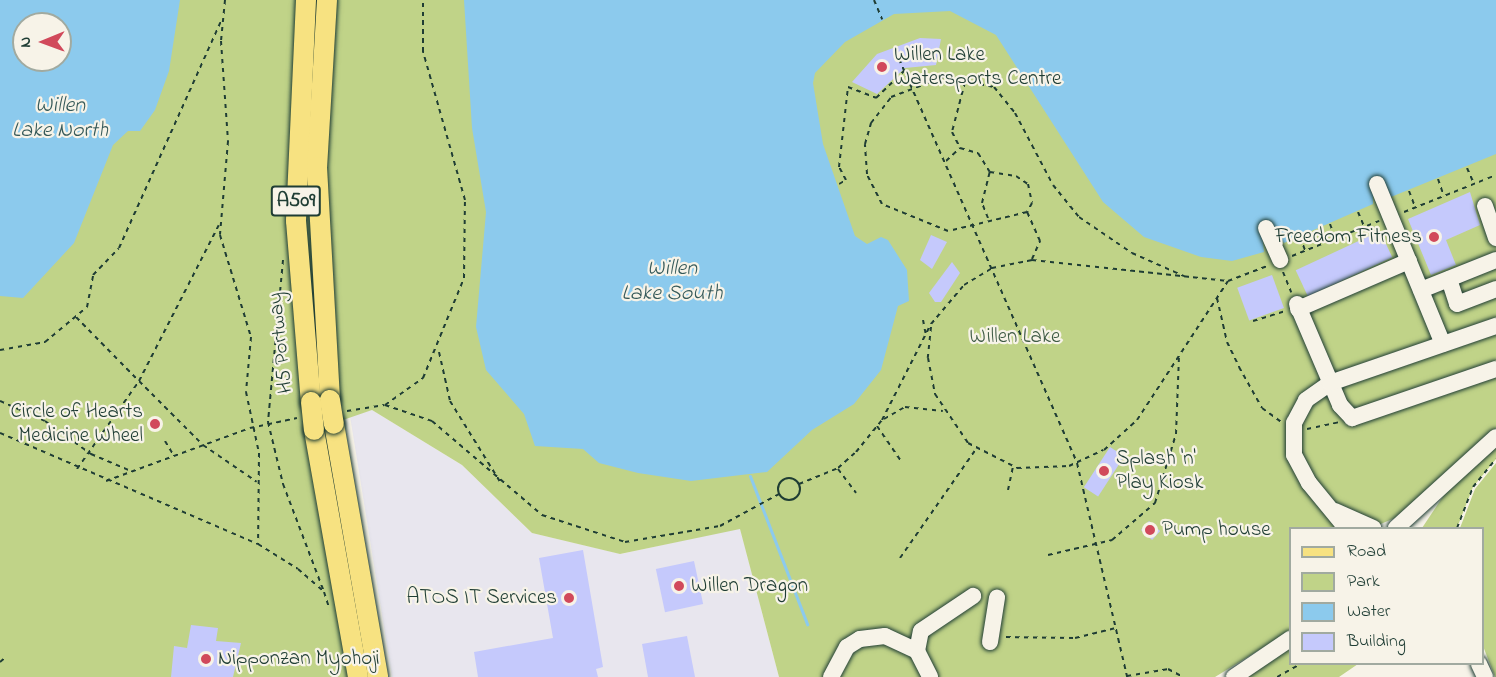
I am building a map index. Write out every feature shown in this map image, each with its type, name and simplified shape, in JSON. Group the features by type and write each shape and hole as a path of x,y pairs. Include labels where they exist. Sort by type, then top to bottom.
{"main road":[{"name":"H5 Portway","path":"306,0 296,220 358,677"},
{"name":"H5 Portway","path":"327,0 317,167 322,414 378,677"}],"street":[{"path":"1377,184 1443,344"},
{"path":"1485,206 1496,238"},
{"path":"1266,228 1280,261"},
{"path":"1421,290 1496,260"},
{"path":"1409,261 1297,306 1330,383 1349,416 1361,417 1496,369"},
{"path":"1449,279 1457,304 1496,289"},
{"path":"1345,527 1300,470 1293,426 1306,400 1330,383 1496,326"},
{"path":"1397,527 1424,506 1496,437"},
{"path":"1416,527 1424,506"},
{"path":"1334,511 1371,527"},
{"path":"917,651 921,631 966,597"},
{"path":"991,639 997,598"},
{"path":"831,677 840,654 860,639 895,638 917,651 930,677"},
{"path":"1234,677 1289,640"}],"path":[{"path":"0,350 45,342 87,307 93,275 119,248 221,20 225,0"},
{"path":"106,481 268,422 385,405 414,387 438,349 464,278 467,222 451,136 423,52 423,0"},
{"path":"874,0 882,19"},
{"path":"221,20 228,141 220,222 251,337 246,392 250,428 259,453 258,544"},
{"path":"899,59 946,161 1077,463 1127,676 1168,669 1183,677"},
{"path":"838,184 846,180 839,167 848,87 876,98 905,70"},
{"path":"1027,212 988,218 973,224 940,230 891,212 872,186 864,155 867,132 886,102 912,85 944,76 1000,93 1053,185 1085,222 1132,253 1187,277"},
{"path":"960,148 952,126 965,81"},
{"path":"946,161 960,148"},
{"path":"960,148 978,153 990,172 982,203 988,218"},
{"path":"1467,168 1474,184"},
{"path":"990,172 1016,176 1028,184 1032,203 1027,212"},
{"path":"1280,261 1495,176 1496,182"},
{"path":"1438,179 1444,196"},
{"path":"1409,191 1416,207"},
{"path":"1027,212 1040,241 1032,260"},
{"path":"1358,212 1365,227"},
{"path":"1012,220 1013,214"},
{"path":"77,469 85,450 139,381 220,222"},
{"path":"1330,224 1335,239"},
{"path":"1300,237 1305,250"},
{"path":"284,251 268,422 283,484 330,610"},
{"path":"779,494 783,480 799,484 838,468 882,420 931,324 964,285 992,268 1032,260 1228,281 1278,261 1297,306 1268,319 1253,321"},
{"path":"931,324 930,375 943,411 976,450 1013,467 1077,463 1126,431 1179,357 1228,281"},
{"path":"1217,297 1227,342 1252,393 1271,418 1293,426 1323,429 1349,416"},
{"path":"76,316 203,445 258,483"},
{"path":"923,320 926,335"},
{"path":"438,349 450,401 503,487"},
{"path":"1048,555 1096,546 1131,528 1162,488 1179,411 1179,357"},
{"path":"0,401 45,421 85,450 131,471"},
{"path":"385,405 432,421 503,487 542,515 625,542 720,526 779,494 796,499 799,484"},
{"path":"882,420 905,407 943,411"},
{"path":"877,426 901,460"},
{"path":"0,433 77,469 258,544 324,592"},
{"path":"165,441 174,456"},
{"path":"900,558 976,450"},
{"path":"1457,527 1473,487 1496,459"},
{"path":"1008,490 1013,467"},
{"path":"838,468 856,493"},
{"path":"991,639 1045,640 1116,628"},
{"path":"0,662 6,657"},
{"path":"1277,677 1297,665"}],"shaded area":[{"path":"372,410 462,465 532,533 621,554 740,528 779,677 392,677 350,416"}],"green space":[{"name":"Willen Lake","path":"0,0 1496,0 1496,428 1395,518 1373,527 1289,527 1289,632 1215,677 779,677 740,529 620,554 532,533 462,465 372,410 314,430 358,677 0,677"},
{"path":"1496,444 1496,459 1473,487 1457,527 1423,527 1450,486"},
{"path":"1496,463 1496,677 1484,649 1484,527 1460,527 1475,489"},
{"path":"1289,648 1289,665 1357,665 1339,677 1246,677"}],"water":[{"name":"Willen Lake North","path":"0,0 180,0 169,71 155,110 140,131 128,131 113,145 74,243 23,298 0,296"},
{"name":"Willen Lake South","path":"464,0 1496,0 1496,154 1391,197 1373,186 1373,204 1284,243 1270,227 1262,230 1264,252 1232,261 1201,257 1144,237 1103,202 996,35 950,11 894,14 845,42 815,73 813,83 823,144 855,236 867,244 881,237 888,240 907,270 909,301 898,306 881,370 854,404 812,430 767,472 691,481 638,473 599,463 583,449 535,446 524,414 486,370 476,327 486,212 472,128"}],"building":[{"name":"Willen Lake Watersports Centre","path":"920,38 941,39 936,65 905,68 877,94 852,82 877,54"},
{"name":"Freedom Fitness","path":"1470,192 1480,225 1446,240 1456,265 1431,275 1408,219"},
{"path":"1380,231 1392,257 1308,297 1296,270"},
{"path":"931,235 947,242 932,269 920,260"},
{"path":"952,262 960,273 941,302 935,302 929,293"},
{"path":"1272,275 1284,308 1249,321 1237,288"},
{"name":"Splash 'n' Play Kiosk","path":"1110,447 1124,456 1098,497 1084,487"},
{"name":"Pump house","path":"1149,521 1160,531 1152,540 1141,530"},
{"name":"ATOS IT Services","path":"583,550 603,667 596,669 598,677 478,677 474,652 553,638 539,558"},
{"name":"Willen Dragon","path":"694,561 703,604 665,612 656,569"},
{"name":"Nipponzan Myohoji","path":"191,625 218,628 216,641 241,643 233,677 171,677 174,646 187,648"},
{"path":"687,636 695,677 648,677 642,644"}],"waterway":[{"path":"750,476 807,624"}],"place":[{"name":"Willen Lake Watersports Centre","path":"882,67"},
{"name":"Freedom Fitness","path":"1434,237"},
{"name":"Circle of Hearts Medicine Wheel","path":"155,424"},
{"name":"Splash 'n' Play Kiosk","path":"1104,471"},
{"name":"Pump house","path":"1150,530"},
{"name":"Willen Dragon","path":"679,586"},
{"name":"ATOS IT Services","path":"569,598"},
{"name":"Nipponzan Myohoji","path":"206,659"}]}
